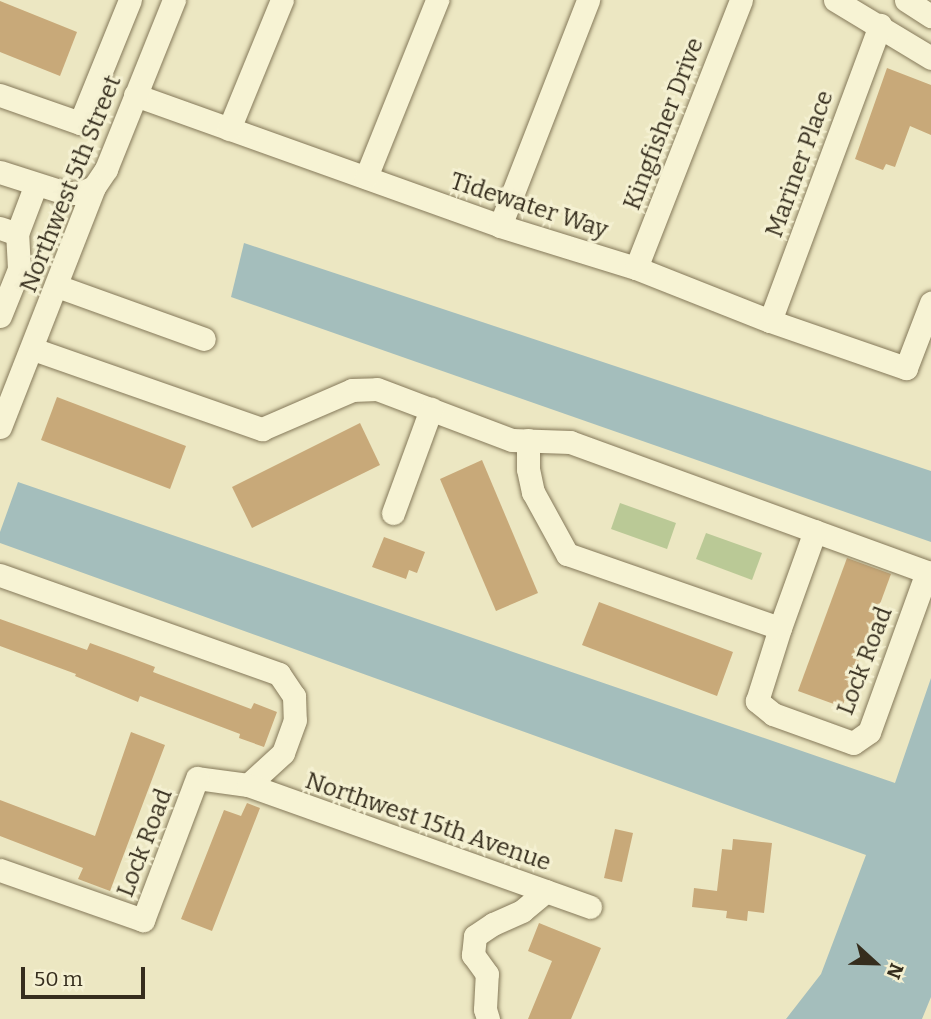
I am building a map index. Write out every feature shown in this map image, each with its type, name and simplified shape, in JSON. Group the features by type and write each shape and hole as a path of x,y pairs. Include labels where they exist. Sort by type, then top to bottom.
{"street":[{"path":"0,95 80,123 130,0"},
{"name":"Northwest 5th Street","path":"0,426 33,349 94,187 106,169 174,0"},
{"path":"229,129 282,0"},
{"path":"366,177 437,0"},
{"path":"500,226 588,0"},
{"name":"Kingfisher Drive","path":"636,268 741,0"},
{"path":"835,0 931,58"},
{"path":"906,0 931,16"},
{"name":"Mariner Place","path":"770,321 880,25"},
{"name":"Tidewater Way","path":"135,95 500,226 636,268 770,321 906,368 931,303"},
{"path":"0,172 74,193 94,187"},
{"path":"0,316 19,269 8,231 37,184"},
{"path":"57,286 204,339"},
{"name":"Lock Road","path":"33,349 262,429 352,390 377,389 512,440 570,442 815,531 927,572 869,732 853,743 773,714 757,701 815,531"},
{"path":"393,513 431,410"},
{"path":"528,440 527,469 533,492 567,554 780,628"},
{"path":"0,575 279,674 294,696 295,720 283,753 248,785"},
{"name":"Lock Road","path":"0,870 143,920 197,778 248,785"},
{"name":"Northwest 15th Avenue","path":"248,785 590,907"},
{"path":"488,1019 485,1009 487,974 474,955 475,936 493,924 522,911 546,891"}],"green space":[{"path":"620,503 676,523 667,549 611,529"},
{"path":"706,533 762,553 752,580 696,559"}],"water":[{"path":"244,243 931,471 931,542 231,297"},
{"path":"18,482 895,783 931,678 931,997 922,1019 786,1019 821,974 866,855 0,543 0,532"}],"building":[{"path":"0,1 77,32 60,76 0,52"},
{"path":"887,68 931,85 931,135 910,126 895,167 886,164 883,170 855,159"},
{"path":"57,397 186,446 170,489 41,440"},
{"path":"360,423 380,465 252,528 232,487"},
{"path":"482,460 538,593 496,611 440,479"},
{"path":"384,537 425,552 417,573 409,570 406,579 372,567"},
{"path":"847,558 891,574 842,707 798,691"},
{"path":"599,602 733,652 717,696 582,645"},
{"path":"0,619 87,650 90,643 155,667 153,672 251,709 254,703 277,712 264,747 239,738 240,734 140,696 138,702 75,676 76,674 0,646"},
{"path":"131,732 165,745 110,891 78,879 83,868 0,836 0,800 95,836"},
{"path":"247,803 260,808 212,931 181,919 224,810 241,816"},
{"path":"615,829 633,833 622,882 604,878"},
{"path":"733,839 772,843 764,913 748,911 747,921 726,918 727,911 692,907 694,888 717,891 722,849 732,850"},
{"path":"539,923 601,948 571,1019 528,1019 552,961 528,951"}]}
